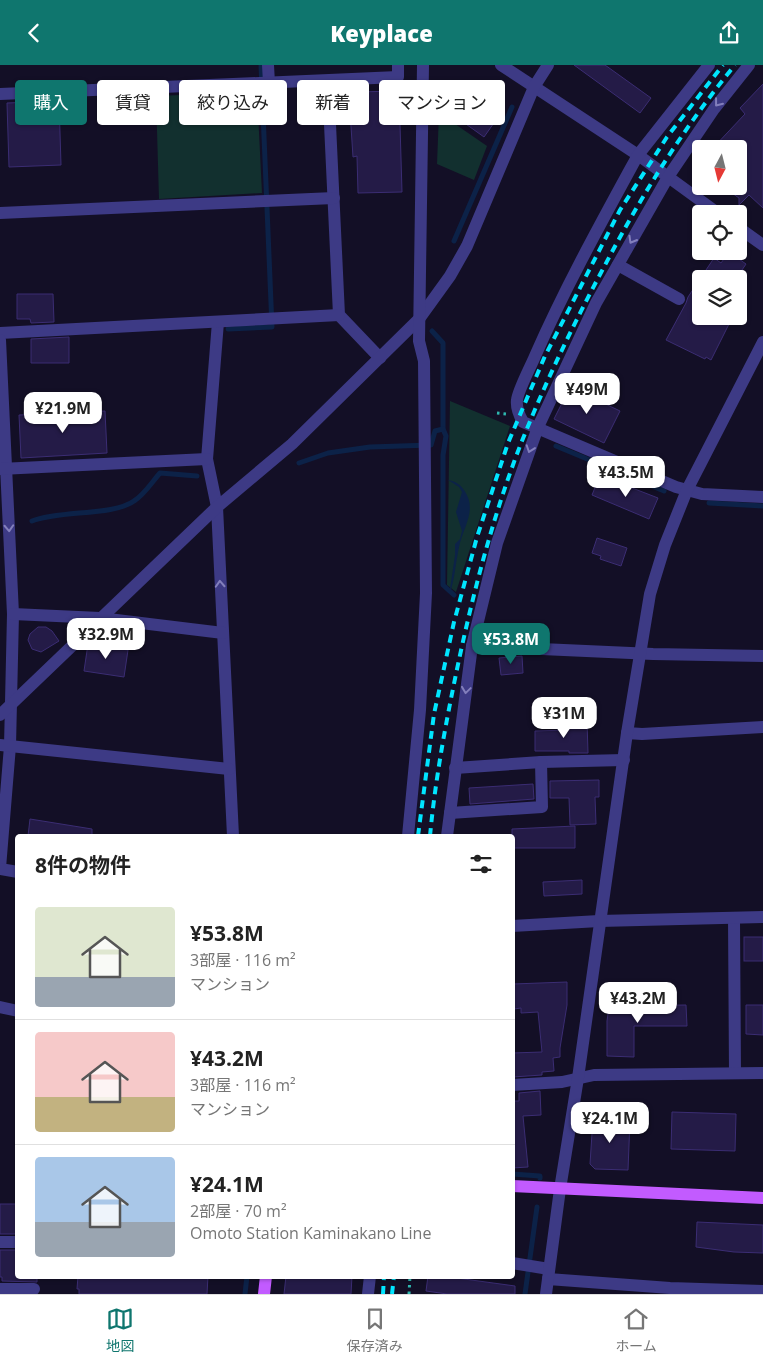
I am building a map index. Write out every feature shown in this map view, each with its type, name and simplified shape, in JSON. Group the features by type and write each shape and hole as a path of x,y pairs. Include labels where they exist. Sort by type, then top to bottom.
{"main road":[{"path":"515,1186 763,1198"},
{"path":"264,1294 266,1279"}],"street":[{"path":"265,80 268,65"},
{"path":"356,80 398,77 398,65"},
{"path":"408,834 420,710 426,593 424,361 419,341 423,65"},
{"path":"501,65 638,155 707,205"},
{"path":"0,715 217,507 292,444 419,319 450,276 467,246 534,87 548,65"},
{"path":"708,65 638,155 583,256 548,326 517,400 518,415 523,421 687,490 702,494 763,497"},
{"path":"447,834 472,646 497,543 538,427 596,303 668,177 714,109 749,65"},
{"path":"0,94 179,87"},
{"path":"330,125 339,315 380,358"},
{"path":"0,213 334,198"},
{"path":"747,234 763,245"},
{"path":"618,265 679,299"},
{"path":"0,333 339,315"},
{"path":"218,322 207,459 217,507 233,834"},
{"path":"0,340 3,469 14,614 11,705 5,745 0,868 15,871"},
{"path":"546,1294 599,921 650,594 665,545 687,490 763,342"},
{"path":"3,469 207,459"},
{"path":"14,614 100,618 222,633"},
{"path":"472,646 763,656"},
{"path":"627,733 642,734 763,727"},
{"path":"5,745 229,769"},
{"path":"455,768 541,762 624,760"},
{"path":"450,813 542,807 541,762"},
{"path":"515,926 599,921 763,917"},
{"path":"734,919 735,1073"},
{"path":"0,1007 15,1010"},
{"path":"515,1085 562,1081 594,1075 763,1073"},
{"path":"0,1242 15,1242"},
{"path":"515,1264 548,1274 670,1291 763,1291"},
{"path":"368,1294 370,1279"},
{"path":"0,1289 34,1289"}],"path":[{"path":"409,1294 410,1279"}],"green space":[{"path":"169,95 179,95 179,125 259,125 262,193 159,199 157,125 169,125"},
{"path":"439,125 456,125 487,146 474,180 437,164"},
{"path":"450,401 510,426 456,592 447,585"}],"water":[{"path":"448,480 457,483 462,488 468,497 470,505 470,512 459,547 451,590 455,544 460,539 462,531 456,512 462,492 459,487"}],"building":[{"path":"574,65 605,65 651,98 640,113"},
{"path":"763,84 763,208 749,195 739,205 739,198 735,195 748,195 748,140 720,140 745,114 740,108"},
{"path":"379,91 379,125 400,125 402,192 358,193 357,156 353,157 351,125 369,125 369,92"},
{"path":"7,103 15,103 15,125 60,125 61,165 9,167"},
{"path":"467,125 492,125 484,137"},
{"path":"713,260 721,263 723,260 740,260 746,264 742,270 706,270"},
{"path":"692,291 692,325 728,325 711,360 706,357 705,359 666,340"},
{"path":"17,294 53,294 54,322 31,323 30,319 17,319"},
{"path":"69,337 69,363 31,363 31,339"},
{"path":"570,387 620,411 604,443 554,419"},
{"path":"105,411 107,453 21,458 19,415"},
{"path":"609,479 658,498 649,519 592,495 598,480 607,484"},
{"path":"597,538 627,548 621,566 600,559 601,556 592,553"},
{"path":"38,627 46,627 52,631 59,641 41,652 32,649 28,640 30,634"},
{"path":"88,644 128,650 124,677 84,671"},
{"path":"522,656 523,673 501,675 499,658"},
{"path":"568,721 587,721 588,753 535,751 535,731 568,730"},
{"path":"599,780 599,797 595,797 596,824 570,825 569,798 550,798 550,781"},
{"path":"533,784 534,799 470,804 469,788"},
{"path":"30,819 92,829 92,834 28,834"},
{"path":"575,826 575,848 515,848 515,834 512,834 512,829"},
{"path":"582,880 582,894 544,896 543,882"},
{"path":"744,937 763,937 763,961 744,961"},
{"path":"567,982 567,1005 560,1057 553,1058 554,1071 542,1072 542,1075 515,1077 515,1053 542,1052 538,1012 521,1013 521,1008 515,1009 515,984"},
{"path":"686,1005 687,1026 634,1026 634,1057 607,1056 609,1006"},
{"path":"746,1005 763,1005 763,1035 746,1034"},
{"path":"540,1091 541,1115 523,1116 528,1167 515,1168 515,1101 519,1101 519,1093"},
{"path":"672,1112 736,1114 735,1151 671,1149"},
{"path":"593,1118 630,1120 628,1170 595,1169 590,1164"},
{"path":"0,1204 15,1204 15,1234 0,1234"},
{"path":"697,1222 763,1225 763,1253 734,1252 696,1247"},
{"path":"0,1250 15,1250 15,1279 37,1279 37,1282 2,1281 2,1277 0,1277"},
{"path":"78,1279 208,1279 207,1294 79,1294 79,1289 77,1289"},
{"path":"286,1279 352,1279 351,1294 284,1294"},
{"path":"428,1279 464,1279 515,1286 515,1294 447,1294 426,1291"}],"waterway":[{"path":"228,329 272,327 261,65"},
{"path":"454,241 512,107"},
{"path":"432,331 443,343 443,429 446,436 443,455 443,585 454,595"},
{"path":"299,463 328,453 370,447 431,445 435,431 443,429"},
{"path":"556,446 664,491"},
{"path":"32,521 57,515 100,511 125,506 141,495 160,473 197,476"},
{"path":"709,503 763,506"},
{"path":"515,1174 540,1176 540,1178"},
{"path":"525,1294 537,1207"},
{"path":"245,1294 247,1279"}],"railway":[{"path":"418,834 434,714 454,622 477,537 508,443 545,356 620,210 667,137 723,65"},
{"path":"430,834 444,734 469,616 492,530 520,446 570,333 633,214 681,137 735,65"},
{"path":"383,1294 384,1279"},
{"path":"392,1294 394,1279"}]}
